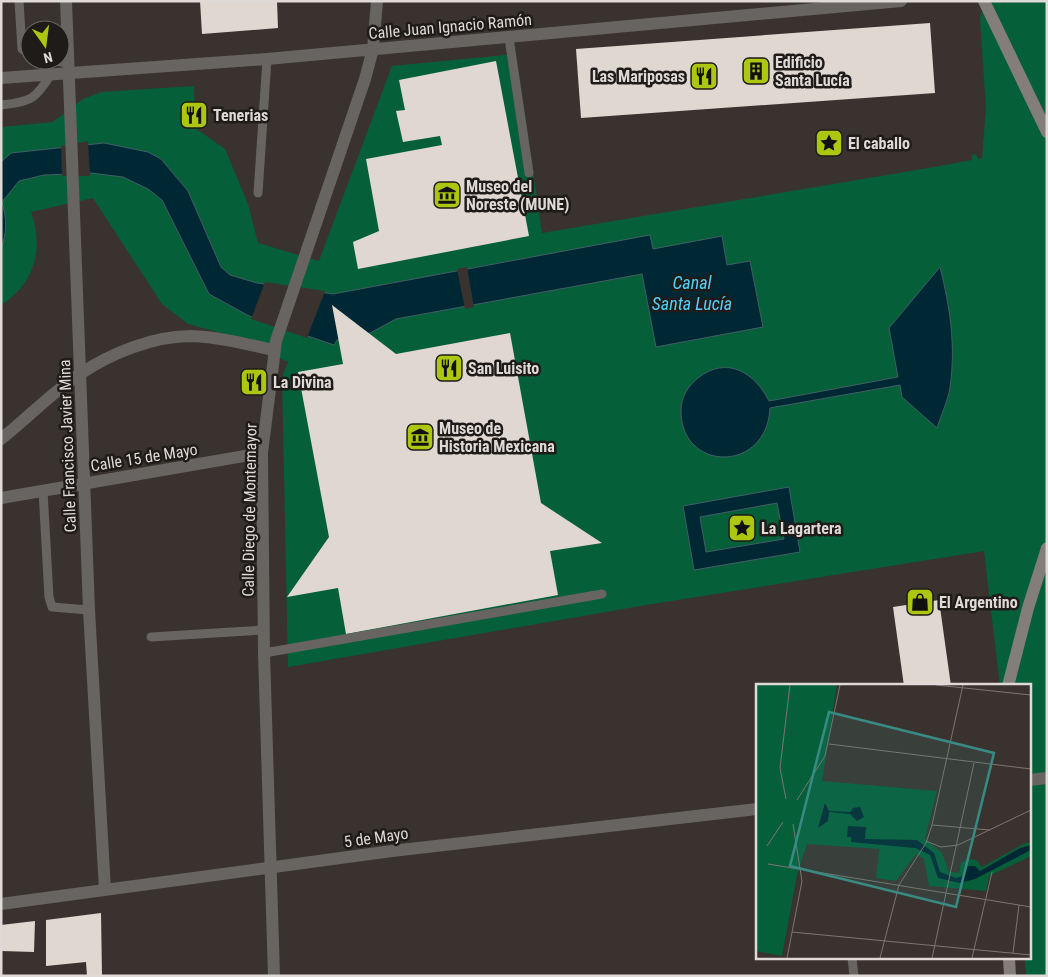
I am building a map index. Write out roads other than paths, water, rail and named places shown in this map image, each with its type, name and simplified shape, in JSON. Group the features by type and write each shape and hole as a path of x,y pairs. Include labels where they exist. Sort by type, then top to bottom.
{"street":[{"name":"Calle Francisco Javier Mina","path":"66,1 66,20"},
{"name":"Calle Diego de Montemayor","path":"274,976 269,868 264,653 262,453 273,350 365,79 373,49 377,1"},
{"name":"Calle Juan Ignacio Ramón","path":"70,68 266,59 901,1"},
{"path":"984,1 1047,132"},
{"name":"Calle Juan Ignacio Ramón","path":"1,78 51,74 62,70"},
{"name":"Calle Francisco Javier Mina","path":"67,70 89,610 105,890"},
{"path":"1,439 80,374 116,355 154,341 175,337 221,339 273,350"},
{"name":"Calle 15 de Mayo","path":"1,498 262,453"},
{"path":"1009,684 1028,608 1047,548"},
{"path":"1030,780 1047,778"},
{"name":"5 de Mayo","path":"1,904 392,851 756,808"},
{"path":"1009,960 1010,975"}],"lane":[{"path":"19,1 20,20"},
{"path":"509,38 529,174"},
{"path":"258,193 266,59"},
{"path":"1,105 31,100 39,94 51,74"},
{"path":"43,490 49,597 52,607 89,610"},
{"path":"264,653 602,594"},
{"path":"151,637 264,630"},
{"path":"852,960 854,976"},
{"path":"1006,976 1010,975"}],"water":[{"name":"Canal Santa Lucía","path":"104,143 148,152 161,159 188,191 221,267 230,275 257,283 333,294 650,235 653,249 722,236 727,265 750,261 763,327 656,347 642,274 396,319 370,333 338,339 334,345 249,316 209,294 162,200 148,189 123,177 91,173 44,175 19,181 2,202 6,226 1,249 1,162 11,153"},
{"path":"940,267 951,327 952,372 949,392 937,428 902,397 900,385 770,408 765,430 755,445 740,454 724,457 708,454 694,445 684,430 681,405 691,385 709,371 719,368 739,370 756,382 769,401 898,377 889,328"},
{"path":"789,487 800,552 694,570 683,506","holes":["777,503 784,539 706,552 700,517"]}],"place":[{"name":"Edificio Santa Lucía","path":"756,71"},
{"name":"Las Mariposas","path":"704,76"},
{"name":"Tenerias","path":"194,115"},
{"name":"El caballo","path":"829,143"},
{"name":"Museo del Noreste (MUNE)","path":"447,195"},
{"name":"San Luisito","path":"449,368"},
{"name":"La Divina","path":"254,382"},
{"name":"Museo de Historia Mexicana","path":"420,437"},
{"name":"La Lagartera","path":"742,528"},
{"name":"El Argentino","path":"920,602"}]}
